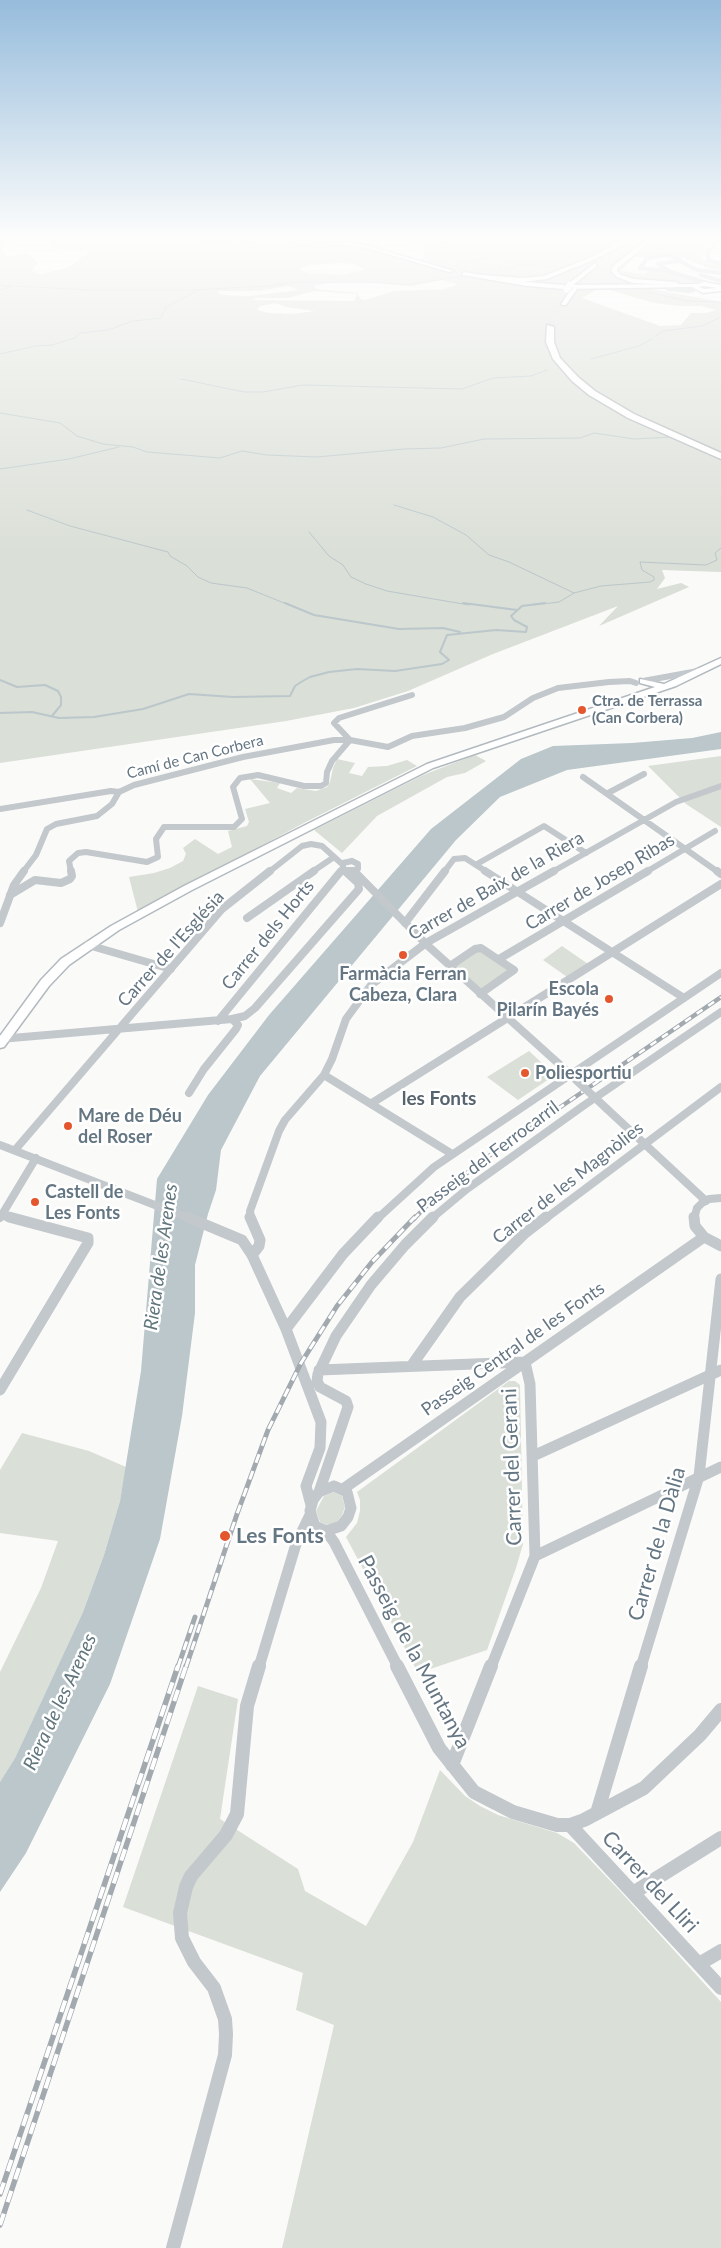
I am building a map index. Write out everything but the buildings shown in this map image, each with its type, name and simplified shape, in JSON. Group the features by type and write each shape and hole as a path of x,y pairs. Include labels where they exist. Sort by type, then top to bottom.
{"highway":[{"path":"550,343 557,358 575,379 592,393 631,416 721,456"},
{"path":"557,343 567,362 599,392 638,414 721,451"}],"main road":[{"path":"1,1041 54,972 88,945 188,888 419,770 522,733 645,685 664,687 706,670 721,661"}],"street":[{"path":"645,685 706,670"},
{"name":"Camí de Can Corbera","path":"0,923 19,877 36,855 47,829 56,824 97,816 112,804 120,794 118,792 134,785 243,757 334,740 350,740 374,746 391,746 412,736 465,728 504,717 533,698 558,688 630,681 645,685"},
{"path":"10,895 35,880 61,883 70,880 72,876 69,860 78,853 86,852 147,862 158,857 156,838 164,827 234,827 242,819 233,787 238,780 246,776 258,774 304,786 322,786 326,783 327,772 332,761 350,740 334,723 336,719 412,695"},
{"path":"608,793 644,774"},
{"path":"583,777 721,874"},
{"name":"Carrer de Baix de la Riera","path":"252,1254 259,1246 260,1240 258,1231 250,1217 250,1211 279,1131 285,1120 324,1075 332,1059 346,1018 367,988 426,943 676,802 721,786"},
{"path":"0,809 111,791 118,792"},
{"path":"477,864 544,826 586,853"},
{"name":"Carrer de Josep Ribas","path":"500,959 715,831"},
{"name":"Carrer de l'Església","path":"121,1028 222,909 296,850 302,846 316,844 322,846 343,868"},
{"path":"247,918 334,857"},
{"path":"402,921 454,859 465,858 684,998"},
{"path":"343,868 354,871 402,921 706,1201"},
{"path":"1,1041 121,1028 233,1020 245,1016 255,1008 359,889 358,883 343,868"},
{"name":"Carrer dels Horts","path":"218,1020 343,868"},
{"path":"372,1103 721,884"},
{"path":"88,945 171,969"},
{"path":"450,966 478,948 485,949 512,968 513,972 480,994"},
{"name":"Passeig del Ferrocarril","path":"286,1329 343,1254 380,1215 452,1154 721,973"},
{"name":"Passeig del Ferrocarril","path":"319,1370 336,1336 371,1285 404,1245 438,1212 583,1106 718,1017"},
{"path":"188,1093 208,1063 236,1029 238,1025 233,1020"},
{"path":"15,1150 121,1028"},
{"path":"324,1075 452,1154"},
{"name":"Carrer de les Magnòlies","path":"412,1365 460,1298 494,1262 550,1213 721,1087"},
{"path":"0,1145 242,1240 252,1254 286,1329 321,1422 320,1448 306,1486 315,1526 326,1531 336,1529 348,1517 350,1497 343,1489 334,1486 320,1492"},
{"path":"0,1390 83,1251 88,1238 0,1216 36,1158"},
{"path":"721,1198 706,1201 697,1208 694,1219 695,1226 704,1237 721,1246"},
{"name":"Passeig Central de les Fonts","path":"343,1489 704,1237"},
{"name":"Carrer de la Dàlia","path":"597,1813 699,1476 721,1280"},
{"path":"173,2248 225,2055 226,2034 223,2011 214,1988 194,1962 182,1938 180,1913 186,1887 191,1876 226,1835 237,1814 247,1706 296,1544 310,1510 320,1492 348,1407 346,1401 320,1387 317,1382 319,1370 525,1362"},
{"name":"Carrer del Gerani","path":"452,1765 535,1556 530,1384 525,1362"},
{"path":"533,1456 721,1370"},
{"path":"535,1556 721,1467"},
{"name":"Passeig de la Muntanya","path":"326,1531 334,1542 439,1748 474,1792 494,1804 529,1817 570,1825"},
{"path":"570,1825 644,1788 700,1735 721,1710"},
{"name":"Carrer del Lliri","path":"570,1825 721,1988"},
{"path":"633,1893 721,1838"},
{"path":"699,1964 721,1951"}],"shaded area":[{"path":"0,343 721,343 721,572 662,570 665,578 657,589 681,583 689,587 599,626 618,606 493,654 408,691 354,708 286,721 0,763"},
{"path":"475,755 486,761 465,773 447,777 377,816 342,853 314,830 423,775"},
{"path":"721,756 721,827 686,804 648,766"},
{"path":"337,759 355,763 349,773 362,776 368,767 387,766 407,760 417,766 300,825 138,912 129,877 154,873 183,861 186,854 183,848 195,839 218,854 232,847 228,831 247,826 249,822 245,809 270,803 250,779 280,783 277,788 291,793 297,788 316,791 327,787"},
{"path":"562,946 591,966 570,979 543,960"},
{"path":"475,949 512,968 480,994 450,966"},
{"path":"529,1051 555,1075 518,1100 487,1077"},
{"path":"509,1381 515,1381 520,1385 523,1544 516,1568 487,1650 418,1673 346,1537 357,1523 360,1511 360,1500 357,1492"},
{"path":"22,1433 89,1451 126,1467 120,1501 104,1555 83,1612 15,1758 0,1782 0,1672 41,1588 58,1541 0,1533 0,1470"},
{"path":"334,1492 342,1496 345,1507 337,1522 326,1525 320,1522 316,1511 324,1496"},
{"path":"198,1686 238,1699 220,1819 298,1869 305,1891 366,1926 413,1842 440,1770 465,1796 480,1806 498,1815 557,1833 574,1843 620,1891 721,2002 721,2248 282,2248 334,2025 296,2010 303,1973 123,1907"}],"water":[{"name":"Riera de les Arenes","path":"721,732 721,749 567,770 500,797 456,840 260,1076 221,1150 216,1190 195,1265 195,1313 182,1416 160,1539 110,1684 26,1853 0,1892 0,1782 15,1758 83,1612 104,1555 120,1501 141,1371 157,1179 208,1095 269,1015 431,829 521,759 553,746 632,743 692,738"}],"waterway":[{"path":"0,354 59,343"},
{"path":"591,359 645,343"},
{"path":"181,379 244,392 263,392 303,385 462,389 493,378 531,376 547,370"},
{"path":"0,413 60,423 77,436 103,444 133,447 147,452 220,458 242,451 267,455 317,457 404,449 441,448 484,439 580,438 594,433 634,439 672,437"},
{"path":"0,469 69,459 119,447"},
{"path":"394,505 433,517 466,535 489,555 509,562 574,593"},
{"path":"27,510 70,526 168,552 170,556 187,566 198,577 211,583 247,588 289,605"},
{"path":"309,532 329,556 343,565 351,577 366,584 387,591 469,605"},
{"path":"574,593 601,586 650,582 654,580 654,577 642,570 640,562 706,565 717,560 715,553 721,548"},
{"path":"534,605 559,602 574,593"},
{"path":"285,603 314,615 399,629 443,628 460,632"},
{"path":"463,603 517,610"},
{"path":"0,713 32,712 59,718 94,717 143,709 189,694 233,697 290,696 295,686 301,682 310,677 329,672 357,669 395,671 442,664 449,660 440,652 447,635 496,630 526,632 527,627 514,620 511,616 522,606 545,603"},
{"path":"0,680 17,687 45,685 58,691 61,697 61,705 52,716"}],"railway":[{"path":"414,1219 430,1202 486,1158 721,997"},
{"path":"186,1667 237,1514 268,1430 301,1363 337,1306 372,1262 415,1217"},
{"path":"178,1667 195,1617"},
{"path":"0,2194 178,1666"},
{"path":"0,2225 186,1666"}],"place":[{"name":"Ctra. de Terrassa (Can Corbera)","path":"582,710"},
{"name":"Farmàcia Ferran Cabeza, Clara","path":"403,955"},
{"name":"Escola Pilarín Bayés","path":"609,999"},
{"name":"Poliesportiu","path":"525,1073"},
{"name":"Mare de Déu del Roser","path":"68,1126"},
{"name":"Castell de Les Fonts","path":"35,1202"},
{"name":"Les Fonts","path":"225,1536"}],"district":[{"name":"les Fonts","path":"439,1099"}]}
